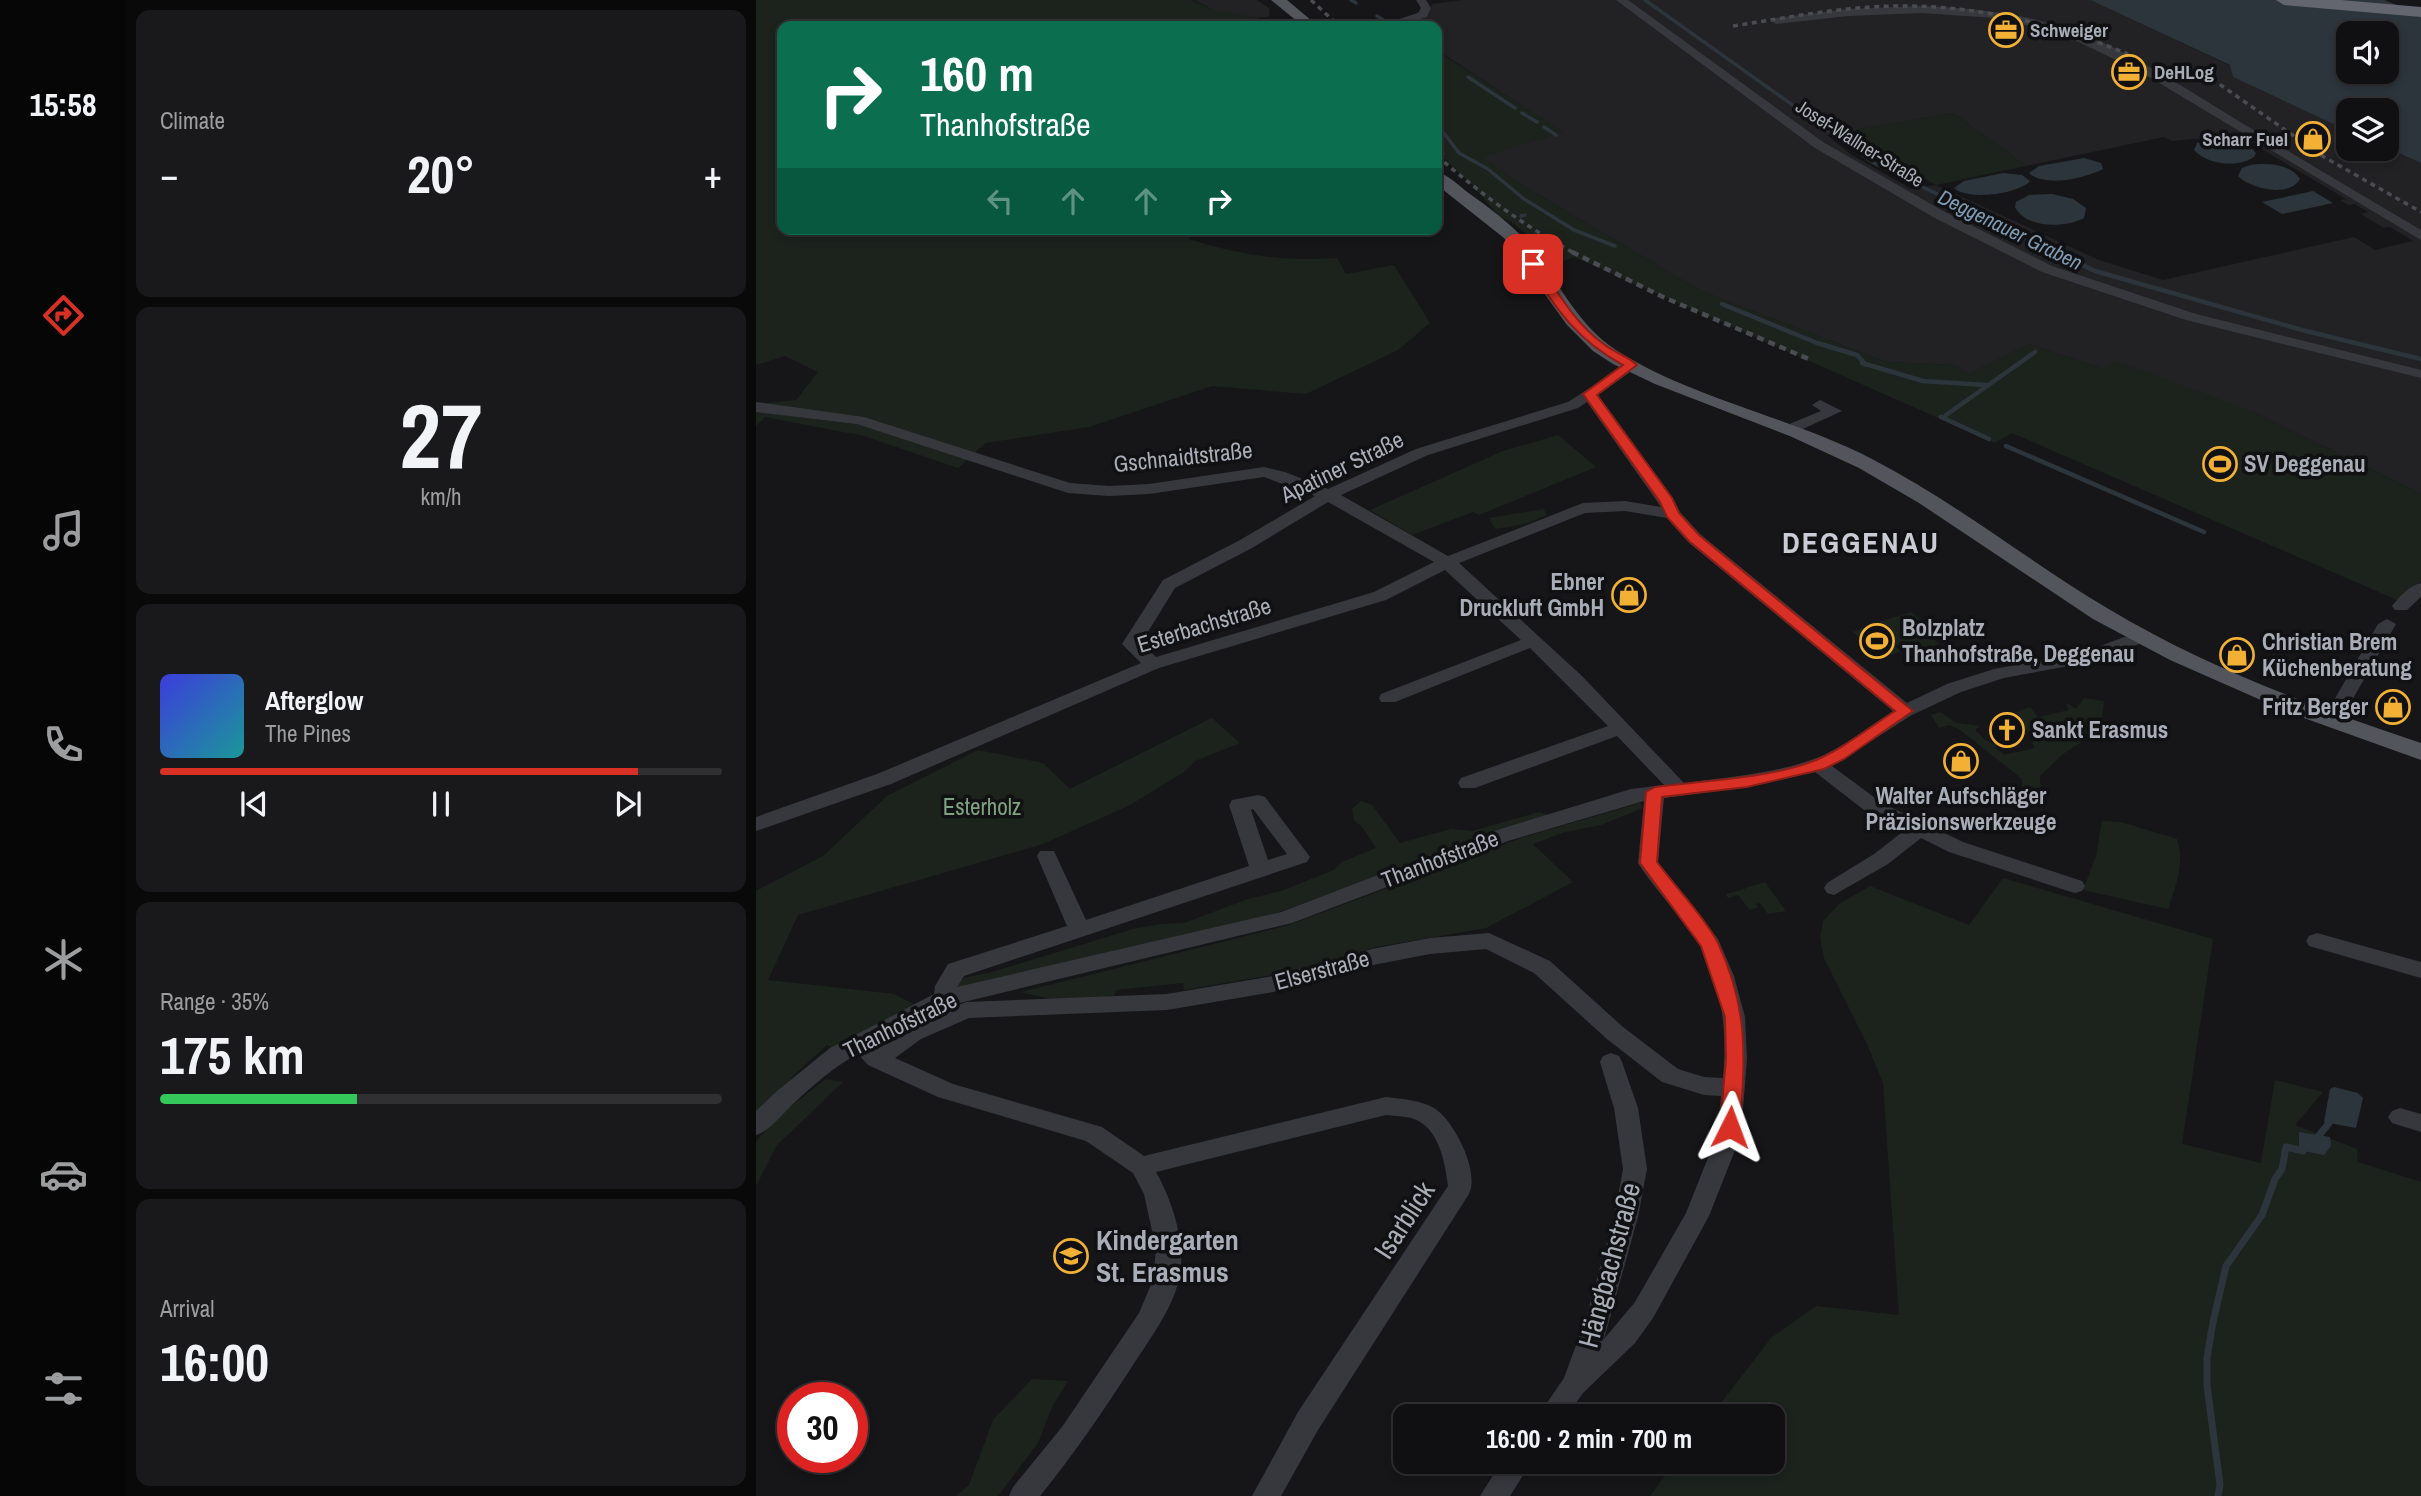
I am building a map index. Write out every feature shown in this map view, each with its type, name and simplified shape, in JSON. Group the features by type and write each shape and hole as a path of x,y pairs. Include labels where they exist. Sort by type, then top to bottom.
{"highway":[{"path":"2284,0 2421,12"},
{"path":"2360,0 2421,5"}],"main road":[{"path":"1278,0 1305,21"},
{"path":"1442,181 1510,234 1527,253 1565,313 1601,349 1661,380 1834,447 1913,489 2065,591 2189,660 2331,722 2421,752"}],"street":[{"path":"1403,21 1423,15 1426,8 1421,0"},
{"name":"Josef-Wallner-Straße","path":"1621,0 1819,145 1938,214 2047,269 2191,317 2371,364 2421,374"},
{"path":"1776,22 1848,11 1938,9 2000,17 2067,32 2144,70 2421,236"},
{"name":"Apatiner Straße","path":"1153,664 1131,644 1169,584 1246,544 1328,495 1422,452 1573,405 1631,365"},
{"path":"1590,394 1667,501 1672,514 1694,538 1905,711"},
{"path":"1788,430 1834,411 1820,405"},
{"name":"Gschnaidtstraße","path":"756,407 859,420 1068,488 1149,489 1264,472 1279,475 1328,495 1447,562 1575,680 1679,789"},
{"name":"Esterbachstraße","path":"756,824 884,779 1153,664 1380,596 1447,562 1583,508 1625,506 1672,514"},
{"path":"2401,606 2421,589"},
{"path":"2331,722 2387,624"},
{"name":"Thanhofstraße","path":"756,1126 785,1097 838,1054 867,1051 945,998 1285,918 1501,836 1631,796 1747,781 1818,765 1839,755 1905,711 1979,679 2076,660 2144,636"},
{"path":"1388,698 1533,641"},
{"path":"1468,783 1620,728"},
{"path":"1818,765 1875,808 1969,852 2075,886"},
{"name":"Hängbachstraße","path":"1560,1404 1574,1385 1626,1335 1638,1318 1697,1216 1729,1135 1736,1059 1734,1017 1723,976 1710,944 1648,863 1655,792"},
{"path":"1834,888 1881,859 1920,829"},
{"path":"1047,856 1080,930"},
{"path":"945,998 946,986 956,970 1261,870"},
{"name":"Elserstraße","path":"867,1051 966,1010 1167,1002 1320,974 1372,957 1430,946 1489,940 1542,967 1615,1032 1670,1076 1704,1086 1732,1088"},
{"path":"2317,942 2421,970"},
{"path":"867,1051 946,1091 1094,1134 1141,1166 1156,1194 1168,1249 1166,1280 1149,1319 1124,1361 1072,1436 1023,1496"},
{"name":"Hängbachstraße","path":"1574,1385 1599,1318 1636,1169 1626,1108 1611,1062"},
{"name":"Isarblick","path":"1141,1166 1386,1106 1424,1113 1438,1126 1457,1163 1460,1187 1308,1420 1266,1496"},
{"path":"1494,1496 1509,1474"}],"shaded area":[{"path":"1194,0 1257,0 1270,9 1269,17 1246,18 1221,14"},
{"path":"1463,0 2090,0 2231,66 2233,77 2336,125 2336,161 2399,161 2399,153 2421,163 2421,494 2252,411 2103,369 2029,344 1969,374 1954,365 1886,362 1701,291 1522,185 1481,157 1562,132 1442,53 1442,21 1409,21 1428,15 1432,4","holes":["1953,113 2026,166 2164,137 2172,141 2238,135 2346,199 2340,200 2348,205 2355,204 2368,212 2361,214 2384,228 2390,227 2413,241 2375,250 2354,237 2163,280 2099,260 1936,185 1911,189 1850,154 1827,135"]},
{"path":"2090,0 2384,0 2421,14 2421,163 2399,153 2399,98 2336,98 2336,125 2233,77 2230,65"},
{"path":"2221,138 2248,145 2256,153 2254,157 2240,163 2223,163 2207,159 2194,150 2197,143"},
{"path":"2084,158 2101,163 2103,169 2086,176 2055,181 2036,178 2029,173 2039,166"},
{"path":"2270,164 2284,167 2300,179 2288,188 2260,188 2238,176 2242,168"},
{"path":"2003,173 2022,175 2030,181 2024,186 1993,194 1970,194 1954,188 1964,181"},
{"path":"2313,191 2333,203 2282,214 2262,202"},
{"path":"2052,194 2073,199 2086,208 2084,218 2067,224 2037,223 2020,214 2015,207 2016,202 2029,195"},
{"path":"2334,1087 2358,1093 2363,1098 2356,1128 2324,1122 2330,1089"},
{"path":"2299,1132 2330,1137 2331,1146 2324,1155 2299,1150"}],"green space":[{"path":"756,0 1192,0 1213,10 1258,18 1259,21 777,21 777,235 1193,235 1189,239 1262,256 1337,258 1346,274 1394,265 1430,323 1398,350 1306,394 1212,386 1089,427 986,443 958,468 864,436 765,417 756,426 756,404 796,400 818,372 785,356 756,365"},
{"path":"1442,54 1563,132 1482,157 1522,185 1701,291 1886,362 1954,365 1969,374 2029,344 2103,369 2116,361 2252,411 2421,494 2421,581 2397,600 2012,433 1995,443 1574,257 1546,268 1533,240 1513,223 1499,216 1442,157"},
{"path":"1953,113 2026,166 1936,185 1841,132"},
{"path":"1558,435 1596,467 1479,515 1473,512 1412,535 1370,510 1503,451"},
{"path":"1544,509 1547,515 1525,524 1495,529 1489,518"},
{"path":"1911,612 1937,632 1932,636 1938,644 1919,651 1902,648 1872,624"},
{"name":"Bolzplatz Thanhofstraße, Deggenau","path":"1871,625 1901,651 1883,658 1853,632"},
{"path":"2084,698 2104,701 2102,718 2086,739 2063,754 2040,776 2041,795 2022,792 2022,779 1959,729 1949,725 1939,728 1931,715 1940,712 1957,723 1980,726 1975,730 1985,740 1997,745 1995,747 2004,755 2035,748 2032,743 2039,737 2018,725 2022,720 2016,712 2030,707 2038,717 2069,710 2066,705 2069,704 2076,709"},
{"name":"Esterholz","path":"1212,718 1240,743 1195,761 1184,772 1130,805 1043,844 798,915 768,980 894,994 914,1004 832,1047 827,1045 792,1077 756,1128 756,891 823,856 887,796 978,750 1043,763 1070,789"},
{"path":"1361,801 1372,805 1400,843 1451,829 1472,831 1539,812 1550,815 1276,913 955,992 955,983 964,978 1133,929 1184,923 1248,899 1281,891 1334,870 1342,862 1376,848 1363,828 1354,820 1352,809"},
{"path":"1640,803 1643,808 1601,825 1565,832 1533,844 1573,882 1486,928 1376,947 1307,969 1184,990 1183,983 1116,990 1114,996 1078,1000 1045,998 1021,992 1286,926 1524,837"},
{"path":"2102,821 2121,822 2177,839 2180,865 2168,909 2083,890 2096,856"},
{"path":"2003,878 2213,939 2182,1144 2261,1163 2275,1080 2323,1092 2295,1125 2357,1149 2358,1162 2421,1182 2421,1496 1650,1496 1666,1474 1785,1474 1785,1404 1720,1404 1771,1338 1816,1306 1899,1315 1883,1083 1867,1044 1824,958 1820,938 1823,921 1839,904 1870,886 1969,925"},
{"path":"1765,882 1786,911 1768,914 1760,903 1756,904 1758,907 1750,910 1738,895 1728,898 1726,894 1744,889 1746,891 1745,888"},
{"path":"826,1079 843,1082 777,1145 756,1186 756,1142 777,1117"},
{"path":"1032,1379 1068,1381 1052,1407 1038,1443 998,1496 956,1496 969,1485 993,1420"}],"waterway":[{"path":"1351,0 1356,3"},
{"name":"Deggenauer Graben","path":"1645,0 1874,163 2059,254"},
{"path":"1377,16 1384,21"},
{"path":"1468,77 1515,108"},
{"path":"1522,113 1537,122"},
{"path":"1544,127 1556,135"},
{"path":"1442,131 1459,153 1488,169 1524,199 1574,230 1615,246"},
{"path":"1521,216 1525,215"},
{"name":"Deggenauer Graben","path":"2056,252 2095,271 2302,330 2421,359"},
{"path":"1722,304 1817,343 1857,355 1865,364"},
{"path":"1946,415 2035,352"},
{"path":"1865,364 1923,381 1986,385"},
{"path":"1941,417 1989,439"},
{"path":"2006,446 2204,532"},
{"path":"2317,1138 2329,1123 2330,1117"},
{"path":"2218,1496 2220,1485 2207,1385 2207,1358 2226,1266 2262,1215 2275,1179 2282,1169 2286,1147 2303,1151"}],"railway":[{"path":"1311,0 1334,21"},
{"path":"1733,26 1854,8 1938,7 2034,23 2128,54"},
{"path":"2212,79 2324,157 2421,212"},
{"path":"1442,160 1504,209 1576,254"},
{"path":"1572,252 1576,254"},
{"path":"1576,254 1663,297 1811,360"}],"place":[{"name":"Schweiger","path":"2006,30"},
{"name":"DeHLog","path":"2129,72"},
{"name":"Scharr Fuel","path":"2313,139"},
{"name":"SV Deggenau","path":"2220,464"},
{"name":"Ebner Druckluft GmbH","path":"1629,595"},
{"name":"Bolzplatz Thanhofstraße, Deggenau","path":"1877,641"},
{"name":"Christian Brem Küchenberatung","path":"2237,655"},
{"name":"Fritz Berger","path":"2393,707"},
{"name":"Sankt Erasmus","path":"2007,730"},
{"name":"Walter Aufschläger Präzisionswerkzeuge","path":"1961,761"},
{"name":"Kindergarten St. Erasmus","path":"1071,1256"}],"district":[{"name":"DEGGENAU","path":"1861,543"}],"route":[{"path":"1533,264 1565,313 1582,331 1601,349 1631,365 1590,394 1667,501 1672,514 1694,538 1905,711 1839,755 1818,765 1747,781 1655,792 1648,863 1710,944 1723,976 1734,1017 1736,1059 1730,1127"}]}
